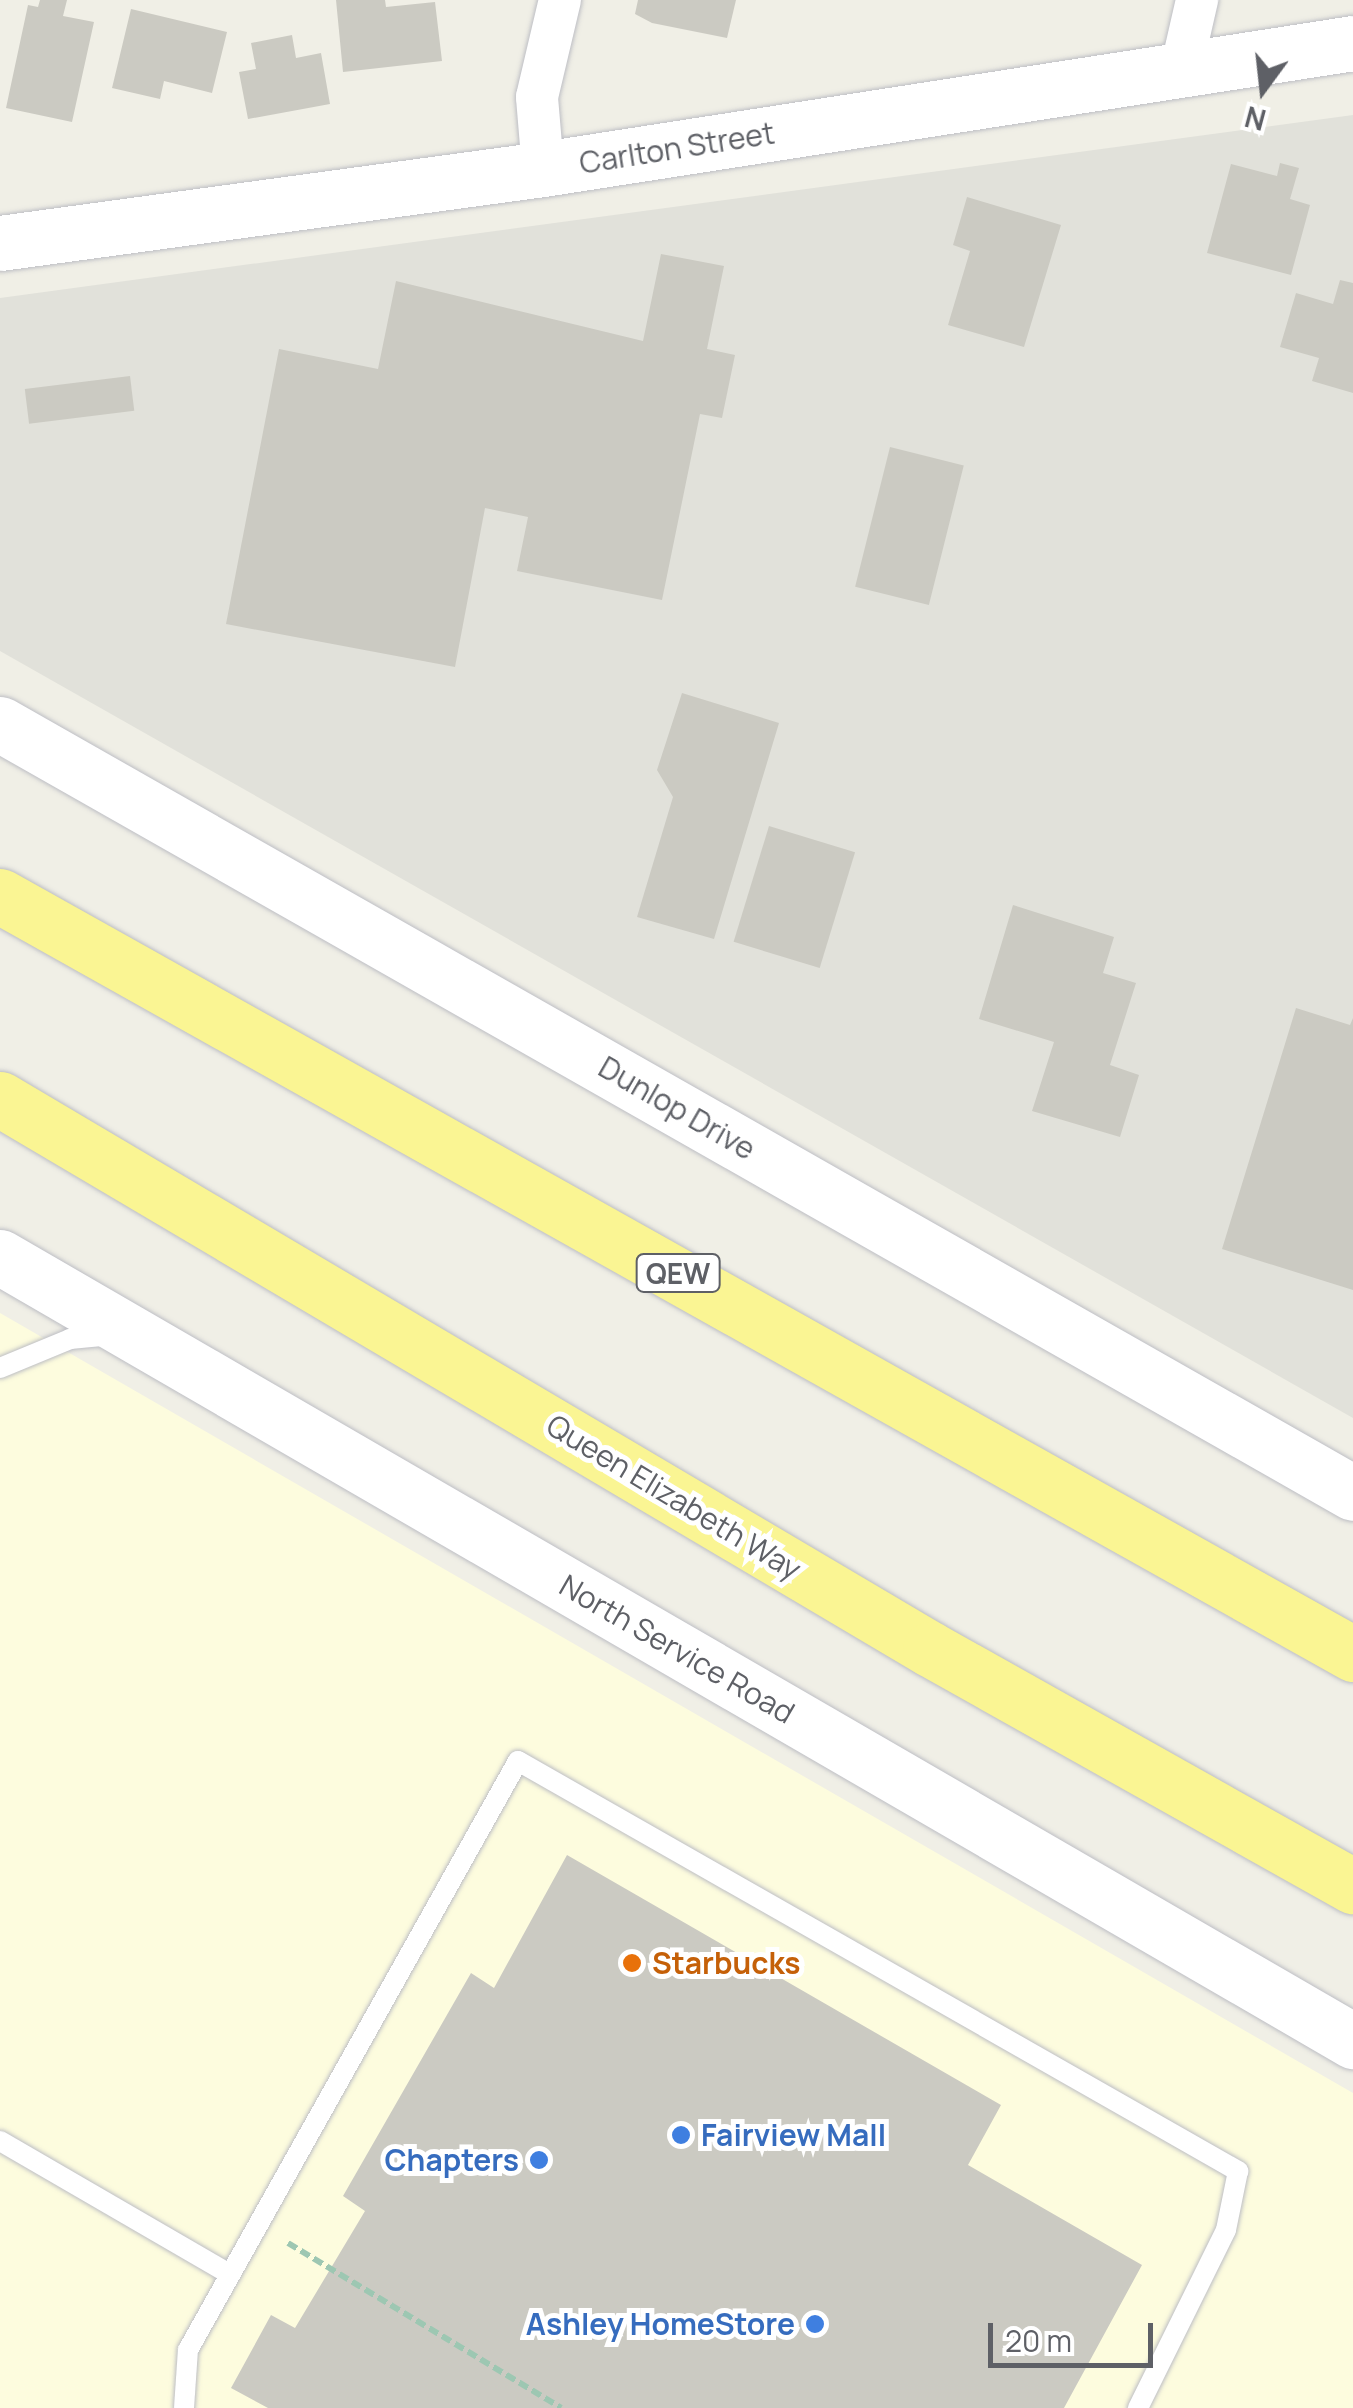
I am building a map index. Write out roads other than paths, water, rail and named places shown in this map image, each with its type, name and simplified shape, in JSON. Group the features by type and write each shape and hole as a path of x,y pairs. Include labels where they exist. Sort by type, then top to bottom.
{"highway":[{"name":"QEW","path":"0,896 1353,1654"},
{"name":"Queen Elizabeth Way","path":"0,1099 930,1649 1353,1886"}],"street":[{"path":"543,169 537,97 560,0"},
{"path":"1181,70 1197,0"},
{"name":"Carlton Street","path":"0,243 543,169 1353,44"},
{"name":"Dunlop Drive","path":"0,724 1353,1493"},
{"name":"North Service Road","path":"0,1257 1353,2041"}],"lane":[{"path":"0,1368 70,1339 132,1334"},
{"path":"184,2408 188,2350 228,2272 518,1761 1238,2171 1226,2230 1138,2408"},
{"path":"0,2142 228,2272"}],"place":[{"name":"Starbucks","path":"632,1963"},
{"name":"Fairview Mall","path":"681,2135"},
{"name":"Chapters","path":"539,2160"},
{"name":"Ashley HomeStore","path":"815,2324"}]}
